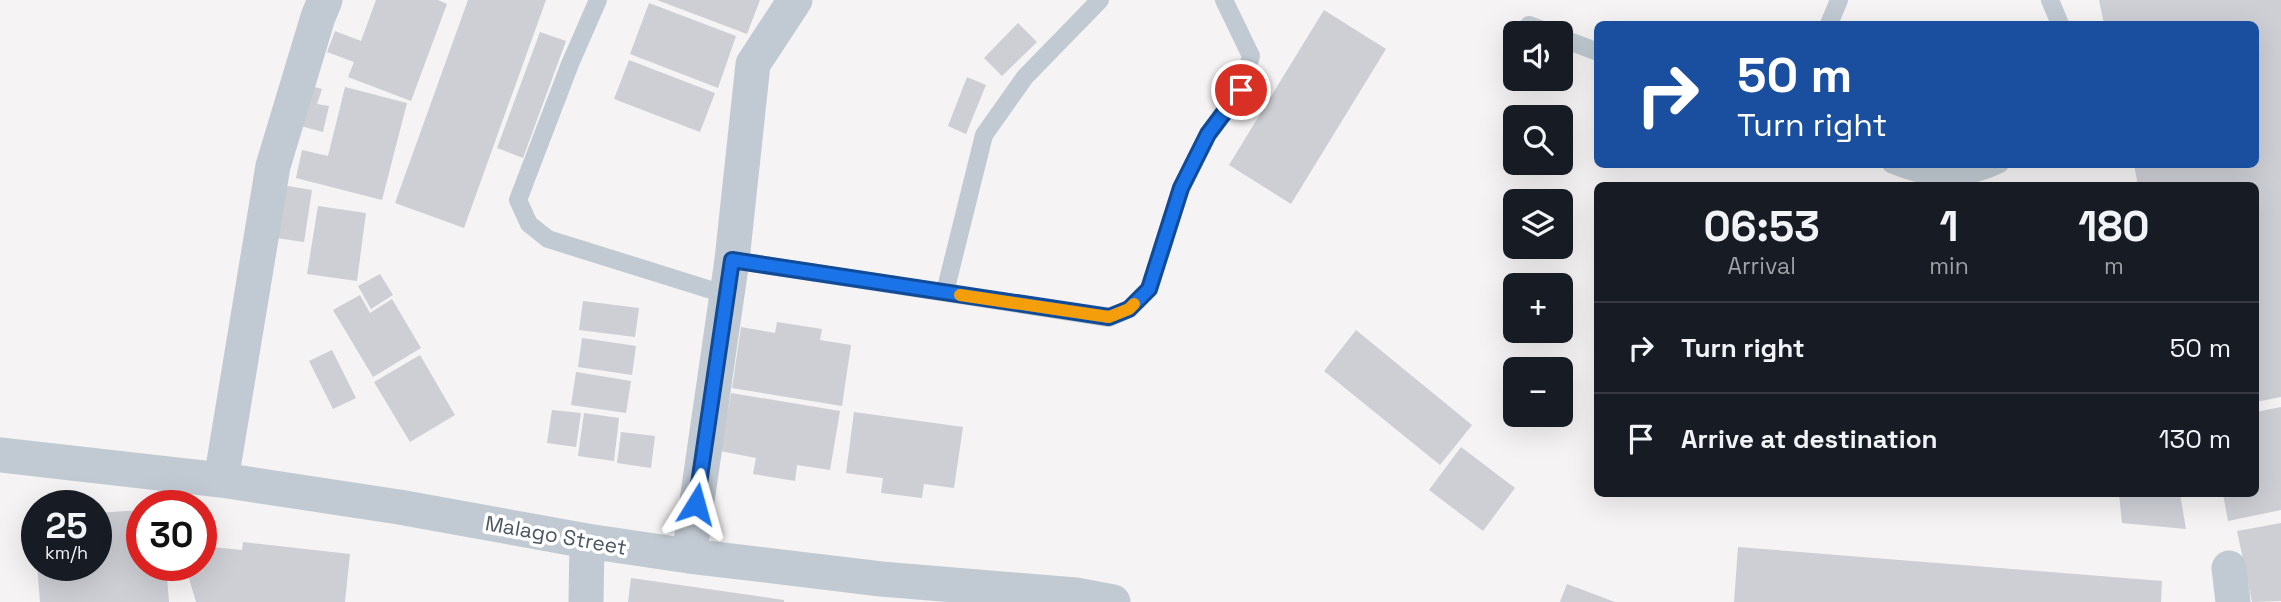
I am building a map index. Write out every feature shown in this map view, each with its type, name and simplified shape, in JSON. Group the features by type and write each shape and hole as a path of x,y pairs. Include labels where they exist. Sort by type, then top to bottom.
{"street":[{"path":"221,480 273,166 317,17 325,0"},
{"path":"689,556 732,260 753,64 795,0"},
{"name":"Malago Street","path":"0,455 221,480 689,556 881,579 1112,602"},
{"path":"586,602 587,541"}],"lane":[{"path":"598,0 570,64 518,200 529,224 548,239 727,295"},
{"path":"944,292 985,135 1025,77 1100,0"},
{"path":"732,260 1109,317 1129,309 1149,289 1181,188 1208,134 1241,90 1251,56 1224,0"},
{"path":"1830,21 1839,0"},
{"path":"2050,0 2059,21"},
{"path":"1573,43 1594,50"},
{"path":"1899,168 1930,177 1976,174 1990,168"}],"building":[{"path":"376,0 438,0 447,4 411,101 348,77 354,62 327,52 335,31 361,41"},
{"path":"468,0 546,0 464,228 395,203"},
{"path":"657,0 760,0 747,34"},
{"path":"2099,0 2281,0 2281,397 2259,401 2259,182 2137,182 2135,168 2259,168 2259,21 2103,21"},
{"path":"649,3 736,36 718,88 630,54"},
{"path":"1324,10 1386,49 1291,204 1229,165"},
{"path":"1018,23 1037,42 1002,76 984,58"},
{"path":"540,32 566,41 523,158 497,148"},
{"path":"629,60 715,93 700,132 614,99"},
{"path":"967,77 986,85 966,134 948,126"},
{"path":"303,84 322,89 317,104 329,106 323,132 293,124"},
{"path":"345,87 407,103 382,200 296,178 302,150 328,156"},
{"path":"276,184 312,190 304,242 269,237"},
{"path":"318,206 366,213 357,281 307,274"},
{"path":"380,274 393,295 371,309 358,286"},
{"path":"360,295 370,313 392,299 421,348 373,377 333,310"},
{"path":"583,301 639,308 635,337 579,330"},
{"path":"777,322 822,329 820,340 851,345 842,406 732,388 741,327 775,333"},
{"path":"1356,330 1472,425 1440,465 1324,371"},
{"path":"582,338 636,346 632,375 578,367"},
{"path":"332,350 356,398 333,409 309,361"},
{"path":"420,355 455,415 410,442 374,382"},
{"path":"576,372 631,381 626,413 571,405"},
{"path":"731,393 840,411 830,470 797,465 795,481 753,474 756,458 720,451"},
{"path":"2281,407 2281,510 2228,521 2224,497 2259,497 2259,411"},
{"path":"552,410 581,413 576,447 547,443"},
{"path":"854,412 963,427 954,488 924,484 922,498 881,493 883,478 846,473"},
{"path":"584,413 619,418 614,461 578,456"},
{"path":"621,432 655,436 651,468 617,463"},
{"path":"1461,447 1515,488 1483,531 1429,490"},
{"path":"2119,497 2181,497 2186,529 2122,523"},
{"path":"126,511 126,581 167,581 169,602 40,602 38,581 112,581 112,512"},
{"path":"2281,523 2281,601 2252,602 2237,531"},
{"path":"243,542 350,554 345,602 196,602 190,581 217,581 217,548 242,550"},
{"path":"1738,547 2162,581 2161,602 1734,602"},
{"path":"631,578 784,600 784,602 628,602"},
{"path":"1567,584 1615,602 1560,602"}],"slow traffic":[{"path":"960,295 1109,317 1129,309 1134,304"}],"route":[{"path":"696,504 732,260 1109,317 1129,309 1149,289 1181,188 1208,134 1241,90"}]}
